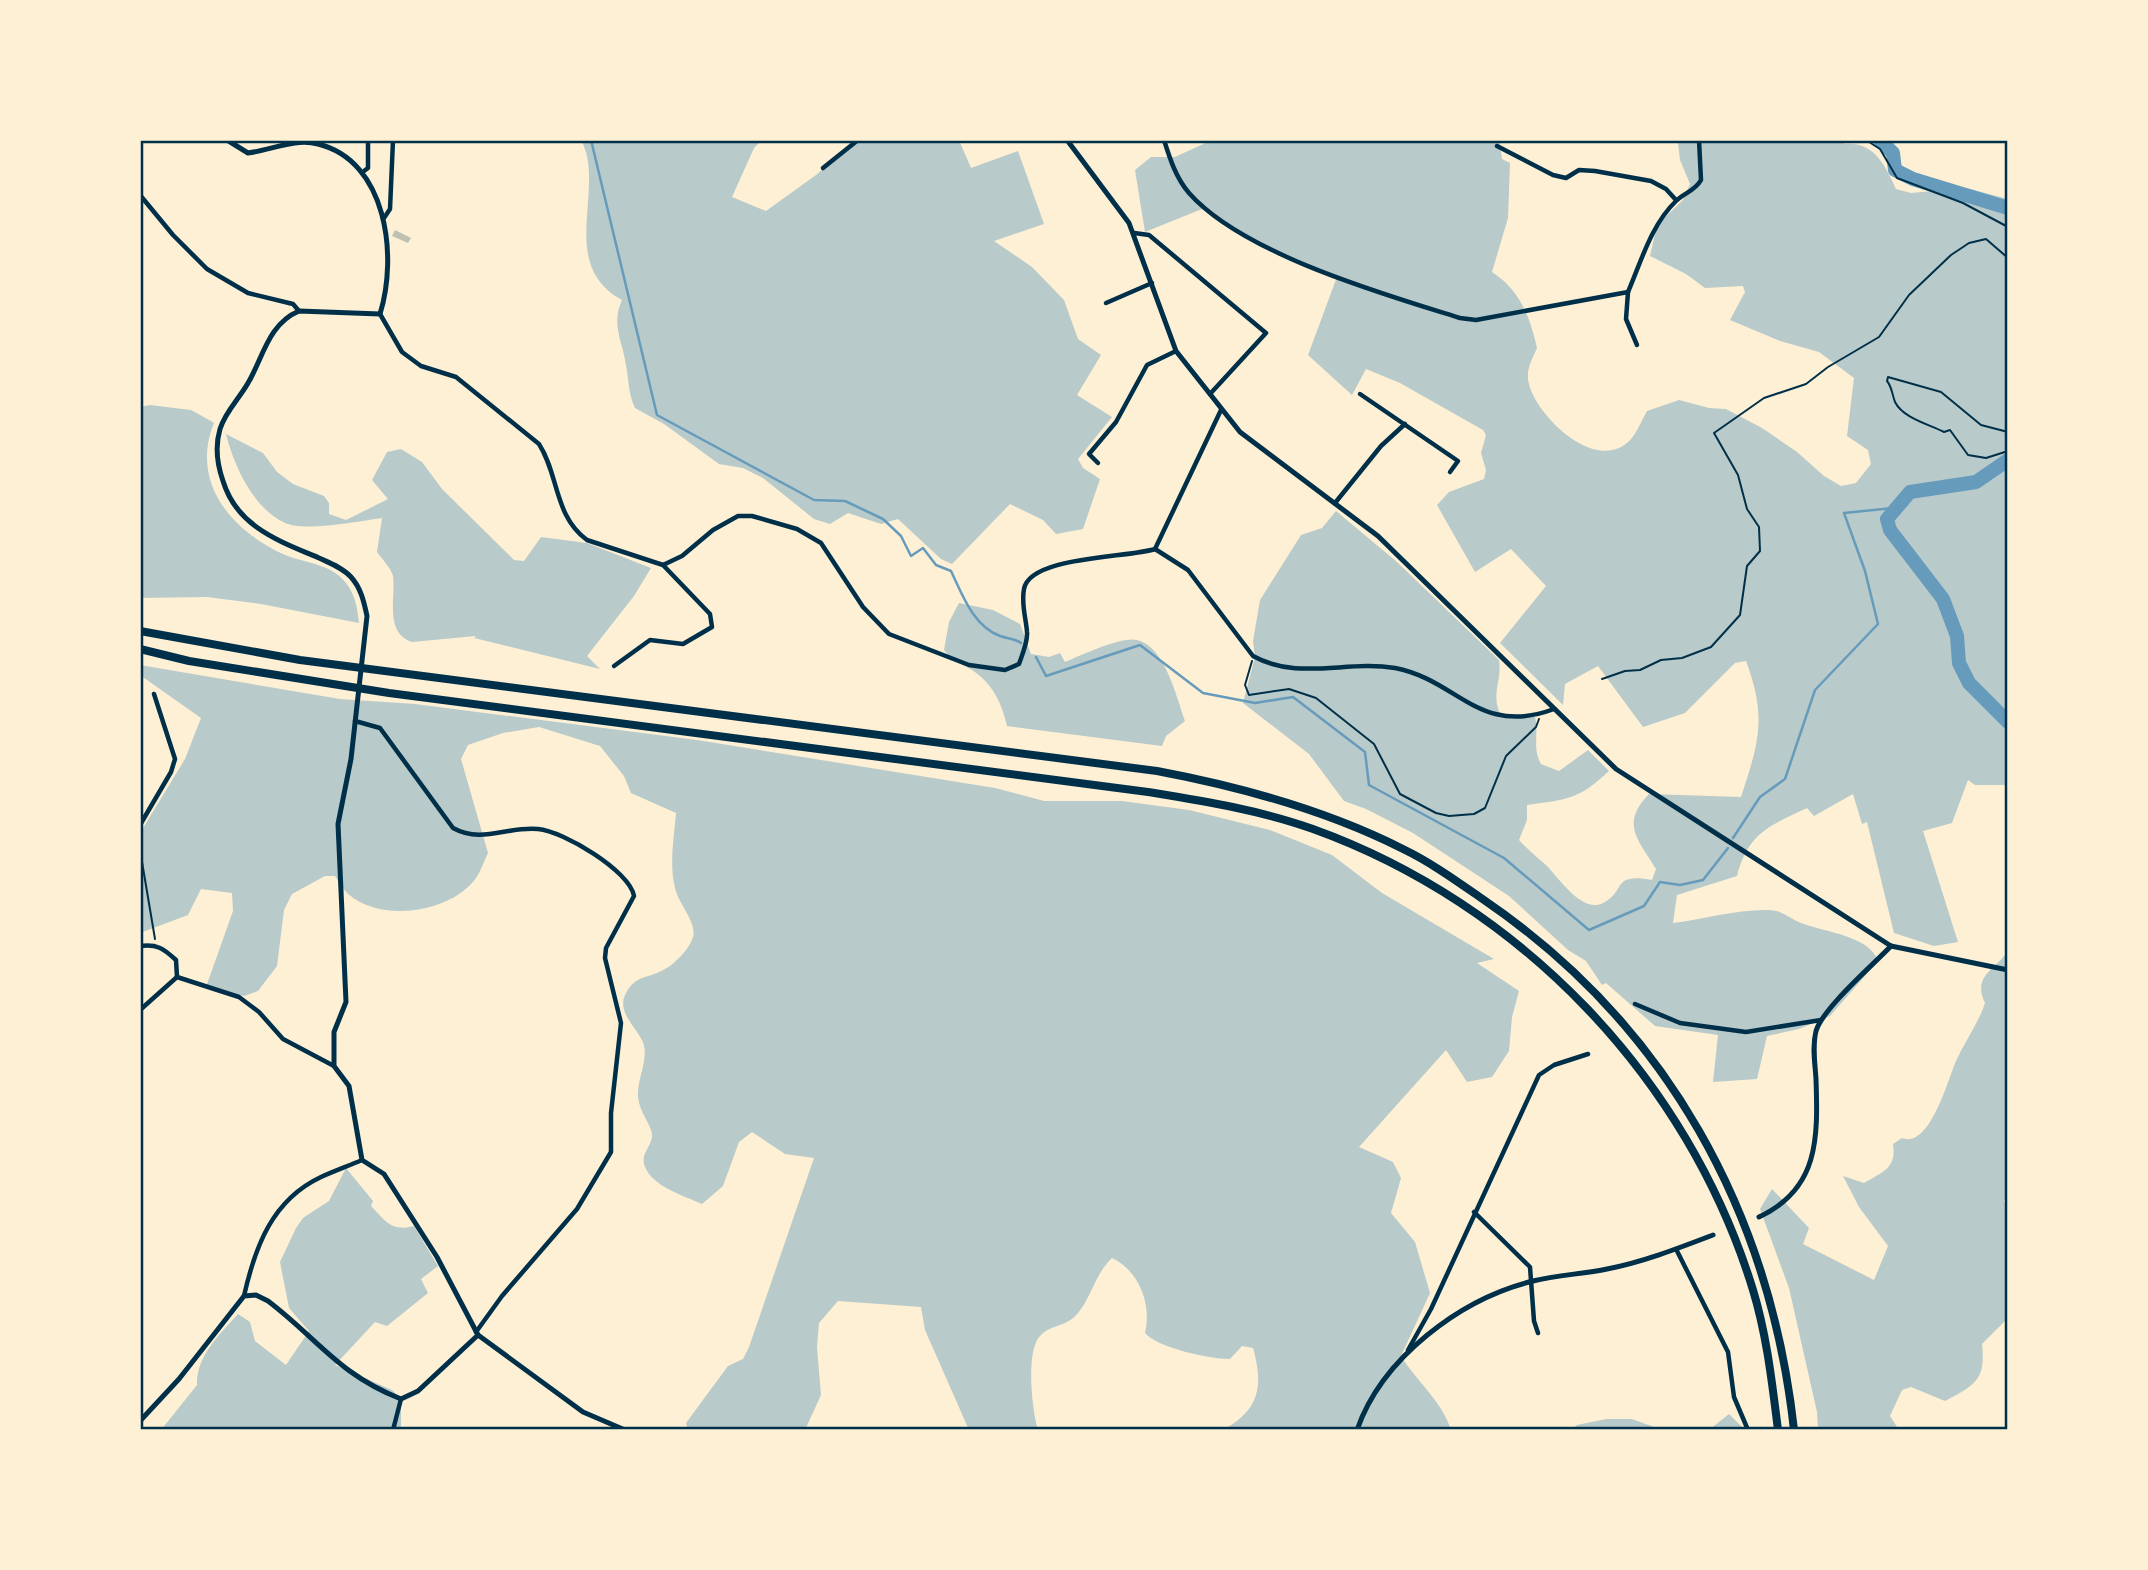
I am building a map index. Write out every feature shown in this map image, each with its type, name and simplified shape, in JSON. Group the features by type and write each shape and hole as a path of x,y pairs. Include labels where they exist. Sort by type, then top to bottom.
{"highway":[{"path":"140,631 300,660 1157,771 1219,783 1275,799 1365,831 1405,850 1519,923 1570,967 1644,1046 1677,1093 1705,1138 1755,1249 1784,1357 1794,1430"},
{"path":"140,649 189,661 416,696 1148,792 1265,814 1357,847 1446,893 1510,937 1603,1026 1654,1089 1688,1140 1740,1254 1768,1350 1778,1430"}],"street":[{"path":"227,140 248,153 293,142 318,142 351,160 363,172 384,218 388,248 380,314 402,352 421,366 466,383 539,444 552,473 562,510 578,533 587,540 663,565 710,614 712,628 683,644 650,640 614,666"},
{"path":"363,172 368,168 368,140"},
{"path":"384,218 390,209 393,140"},
{"path":"823,168 858,140"},
{"path":"1068,140 1134,233 1176,351 1240,432 1378,536 1616,769 1891,946 2008,970"},
{"path":"1164,140 1178,177 1189,193 1221,220 1322,272 1421,306 1476,320 1628,292"},
{"path":"1637,345 1626,319 1628,292 1648,240 1676,200 1692,191 1700,180 1699,140"},
{"path":"1497,146 1553,175 1566,178 1579,170 1651,181 1666,189 1676,200"},
{"path":"140,195 173,235 207,269 248,293 293,304 299,311"},
{"path":"1134,233 1149,235 1266,333 1209,395"},
{"path":"1106,303 1152,283"},
{"path":"334,1066 334,1032 346,1002 338,824 355,721 367,616 362,595 351,576 335,565 272,538 252,526 225,487 218,467 218,438 226,416 250,380 270,335 299,311 380,314"},
{"path":"1098,463 1089,454 1116,422 1147,365 1176,351"},
{"path":"1360,394 1458,461 1450,472"},
{"path":"663,565 682,556 713,530 738,516 752,516 797,529 821,543 863,607 888,634 970,665 1005,670 1019,664 1027,634 1023,616 1024,587 1031,576 1083,559 1139,554 1155,549 1221,410"},
{"path":"1335,503 1381,446 1405,424"},
{"path":"1155,549 1188,570 1253,656 1290,670 1364,666 1396,668 1416,674 1455,697 1499,716 1530,718 1554,709"},
{"path":"140,825 172,772 175,759 154,694"},
{"path":"355,721 380,727 453,828 468,836 537,829 551,832 620,872 633,890 634,896 606,948 621,1023 611,1113 611,1152 577,1209 551,1238 477,1334 418,1391 401,1399"},
{"path":"140,946 156,944 176,960 177,977"},
{"path":"1759,1217 1778,1208 1798,1189 1814,1151 1814,1045 1821,1020 1891,946"},
{"path":"177,977 239,997 259,1012 283,1039 334,1066 349,1086 362,1160 384,1174 437,1257 477,1334 583,1412 625,1430"},
{"path":"140,1010 177,977"},
{"path":"1635,1004 1680,1023 1746,1032 1821,1020"},
{"path":"1357,1430 1379,1384 1408,1350 1431,1309 1539,1075 1554,1065 1588,1054"},
{"path":"140,1421 179,1379 244,1296 250,1269 268,1223 298,1191 320,1177 362,1160"},
{"path":"1474,1212 1530,1267 1534,1321 1538,1333"},
{"path":"1408,1350 1472,1307 1533,1280 1609,1269 1713,1235"},
{"path":"1676,1249 1728,1352 1734,1398 1748,1430"},
{"path":"244,1296 256,1295 268,1301 341,1367 360,1380 401,1399"},
{"path":"393,1430 401,1399"}],"path":[{"path":"1866,140 1880,149 1897,178 1964,204 2008,227"},
{"path":"1602,679 1625,671 1640,670 1661,660 1682,658 1711,648 1740,615 1747,566 1760,551 1759,527 1747,509 1738,475 1714,433 1764,398 1807,384 1829,367 1879,337 1909,295 1951,255 1969,243 1986,239 2008,258"},
{"path":"2008,432 1981,425 1941,391 1888,377 1886,381 1900,409 1913,419 1927,422 1944,432 1950,430 1968,455 1986,458 2008,451"},
{"path":"1253,656 1245,685 1249,695 1289,689 1317,698 1374,744 1400,794 1436,813 1449,816 1474,814 1485,808 1501,764 1540,722 1538,715"},
{"path":"140,850 156,944"}],"shaded area":[{"path":"581,140 762,140 754,148 732,197 766,211 816,175 856,140 959,140 971,168 1018,151 1044,224 994,241 1032,267 1064,300 1078,339 1101,355 1077,395 1112,417 1078,459 1083,468 1100,479 1083,529 1056,534 1043,520 1010,504 952,564 941,559 898,519 881,524 848,513 830,524 814,519 763,478 743,468 719,464 664,424 635,408 617,325 622,300 602,285 591,266 586,224 588,159"},
{"path":"1212,140 1499,140 1502,159 1510,163 1508,218 1492,272 1510,287 1527,315 1537,348 1528,370 1529,384 1534,397 1556,426 1586,447 1602,451 1617,449 1631,439 1647,411 1679,400 1709,408 1726,409 1762,428 1841,486 1856,483 1871,464 1868,450 1847,436 1854,378 1819,352 1780,341 1730,320 1745,292 1743,286 1705,288 1686,274 1650,256 1657,225 1683,200 1690,184 1680,160 1678,143 1684,140 1846,140 1844,144 1863,146 1877,156 1896,189 1911,193 1966,188 2008,199 2008,785 1975,785 1968,780 1952,823 1923,831 1958,942 1934,946 1894,933 1867,822 1862,824 1853,794 1814,816 1807,808 1771,826 1754,840 1747,850 1737,876 1677,895 1673,923 1745,911 1774,910 1804,924 1857,940 1873,953 1878,961 1830,1016 1799,1029 1767,1036 1757,1079 1713,1082 1718,1035 1655,1026 1606,983 1602,985 1586,961 1568,950 1509,896 1413,833 1344,801 1309,754 1243,703 1255,657 1253,641 1260,600 1301,535 1322,528 1336,511 1397,562 1499,660 1497,707 1500,714 1535,717 1537,752 1541,764 1559,771 1588,750 1609,771 1588,788 1571,797 1527,805 1527,820 1519,840 1579,899 1595,905 1603,903 1615,894 1625,881 1639,878 1652,880 1656,869 1638,840 1634,823 1635,814 1649,794 1741,797 1758,729 1757,698 1746,661 1735,663 1685,713 1643,727 1598,666 1565,684 1563,705 1500,643 1546,586 1511,549 1475,572 1437,505 1449,492 1484,479 1486,470 1481,453 1486,435 1483,430 1400,383 1366,369 1352,395 1308,355 1337,277 1253,238 1207,207 1145,232 1135,170 1151,157 1175,157"},
{"path":"150,405 191,410 214,423 208,445 207,465 220,502 232,518 264,544 338,575 348,585 354,597 359,623 261,604 207,597 140,598 140,407"},
{"path":"226,434 263,453 277,472 293,484 324,496 329,503 329,514 346,520 388,499 372,480 387,452 401,449 422,462 442,489 514,560 524,561 541,537 587,543 651,568 634,596 587,656 600,669 474,638 476,636 412,642 403,637 394,623 393,576 377,552 382,518 319,526 285,523 263,507 246,485"},
{"path":"959,603 993,610 1020,624 1031,654 1049,657 1060,653 1065,662 1121,641 1137,640 1147,644 1168,674 1185,721 1166,736 1162,746 1007,726 991,687 944,650 949,622"},
{"path":"140,665 340,699 415,704 697,740 995,788 1044,801 1122,801 1189,810 1270,830 1332,855 1382,893 1494,959 1477,963 1519,991 1512,1017 1509,1051 1492,1077 1467,1082 1446,1050 1359,1147 1393,1162 1401,1178 1391,1213 1415,1242 1430,1293 1401,1356 1442,1410 1451,1430 1223,1430 1244,1414 1256,1396 1258,1374 1253,1348 1242,1346 1230,1359 1185,1352 1152,1338 1145,1333 1147,1311 1136,1280 1130,1271 1112,1258 1101,1271 1074,1318 1045,1331 1036,1342 1031,1381 1038,1430 969,1430 925,1330 921,1307 838,1301 819,1323 817,1347 821,1395 805,1430 688,1430 686,1423 728,1366 743,1359 749,1347 814,1158 785,1154 752,1132 739,1142 723,1186 702,1204 662,1185 645,1167 644,1155 652,1133 638,1100 638,1087 645,1053 642,1040 623,1006 626,993 634,983 669,967 689,946 693,937 690,919 677,894 673,879 672,851 676,813 631,793 624,776 600,746 539,727 503,733 468,745 461,759 488,853 478,875 465,890 433,906 396,911 378,909 362,903 348,894 335,876 325,876 292,894 284,910 277,966 258,991 244,996 206,987 233,911 232,893 201,889 188,915 140,933 140,833 185,759 201,718 140,675"},
{"path":"2008,951 2008,1195 2004,1201 2008,1211 2008,1318 1982,1344 1980,1374 1964,1390 1945,1401 1911,1387 1902,1390 1890,1416 1899,1430 1818,1430 1817,1412 1789,1288 1760,1209 1772,1189 1809,1228 1803,1244 1874,1280 1888,1246 1859,1207 1843,1176 1864,1183 1877,1176 1891,1164 1893,1144 1902,1138 1912,1139 1929,1123 1937,1110 1956,1061 1982,1011 1985,1003 1981,986 1983,980"},
{"path":"346,1168 373,1201 371,1206 385,1221 400,1228 414,1226 438,1266 421,1279 428,1293 387,1326 375,1322 335,1365 392,1390 401,1399 401,1430 161,1430 197,1385 200,1364 210,1346 238,1314 250,1322 255,1341 286,1365 309,1331 289,1308 280,1262 303,1218 329,1201"},
{"path":"1729,1414 1745,1430 1709,1430"},
{"path":"1606,1419 1632,1419 1662,1430 1571,1430 1577,1425"}],"building":[{"path":"395,230 411,238 408,243 392,236"}],"waterway":[{"path":"591,140 657,415 814,500 845,501 883,519 901,536 911,556 923,548 936,565 951,571 964,599 982,625 1000,636 1021,643"},
{"path":"1880,140 1893,153 1895,170 1913,179 2008,208"},
{"path":"2008,460 1976,482 1910,492 1887,519 1890,530 1943,599 1957,636 1959,663 1969,683 2008,722"},
{"path":"1733,838 1760,797 1785,779 1815,690 1878,624 1865,571 1844,513 1893,508"},
{"path":"1036,657 1046,676 1140,645 1203,693 1255,703 1293,697 1365,752 1369,785 1504,858 1589,930 1644,906 1660,882 1680,885 1703,880 1728,848"}]}
